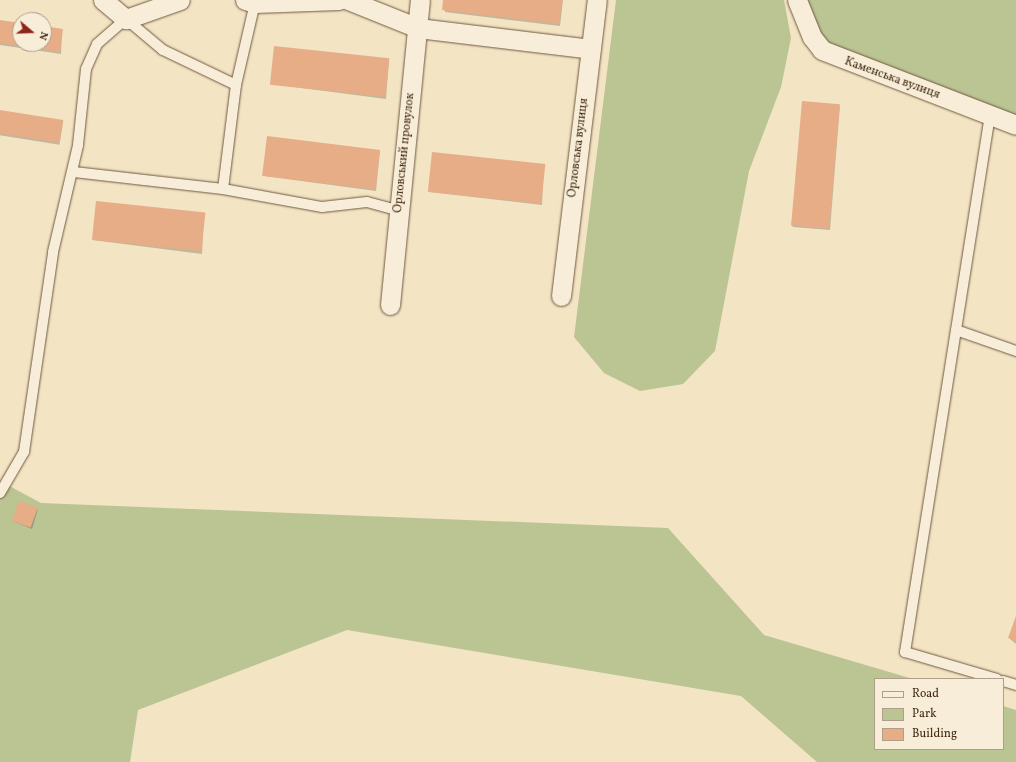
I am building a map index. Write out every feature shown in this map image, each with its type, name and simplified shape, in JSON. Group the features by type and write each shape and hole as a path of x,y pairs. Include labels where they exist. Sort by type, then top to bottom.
{"street":[{"path":"103,0 126,19 180,0"},
{"path":"250,2 340,0"},
{"path":"348,0 418,28 591,49"},
{"name":"Орловський провулок","path":"390,305 420,0"},
{"name":"Орловська вулиця","path":"561,296 597,0"},
{"name":"Каменська вулиця","path":"797,0 812,37 822,50 1016,125"}],"lane":[{"path":"223,189 236,85 250,2"},
{"path":"0,493 24,452 54,252 74,172 86,69 97,44 126,19 163,50 236,85"},
{"path":"990,115 905,652 994,678"},
{"path":"74,172 223,189 322,207 367,202 400,211"},
{"path":"956,330 1016,351"},
{"path":"1004,681 1016,684"}],"green space":[{"path":"616,0 784,0 791,38 781,87 749,171 715,351 683,384 640,391 604,373 574,337"},
{"path":"797,0 1016,0 1016,125 836,58"},
{"path":"0,481 41,503 668,528 764,635 910,678 874,678 874,750 1004,750 1004,706 1016,710 1016,762 817,762 741,696 347,630 138,710 130,762 0,762"}],"building":[{"path":"443,0 562,0 559,24 442,10"},
{"path":"0,20 12,22 12,45 0,43"},
{"path":"52,27 63,29 60,52 52,51"},
{"path":"274,46 389,58 385,97 270,85"},
{"path":"802,101 840,104 829,229 791,226"},
{"path":"0,110 63,120 60,143 0,133"},
{"path":"267,136 380,150 375,190 262,176"},
{"path":"432,152 545,164 541,204 428,192"},
{"path":"96,201 205,212 201,251 92,240"},
{"path":"19,501 38,508 31,528 12,521"},
{"path":"1016,616 1016,641 1008,638"}]}
